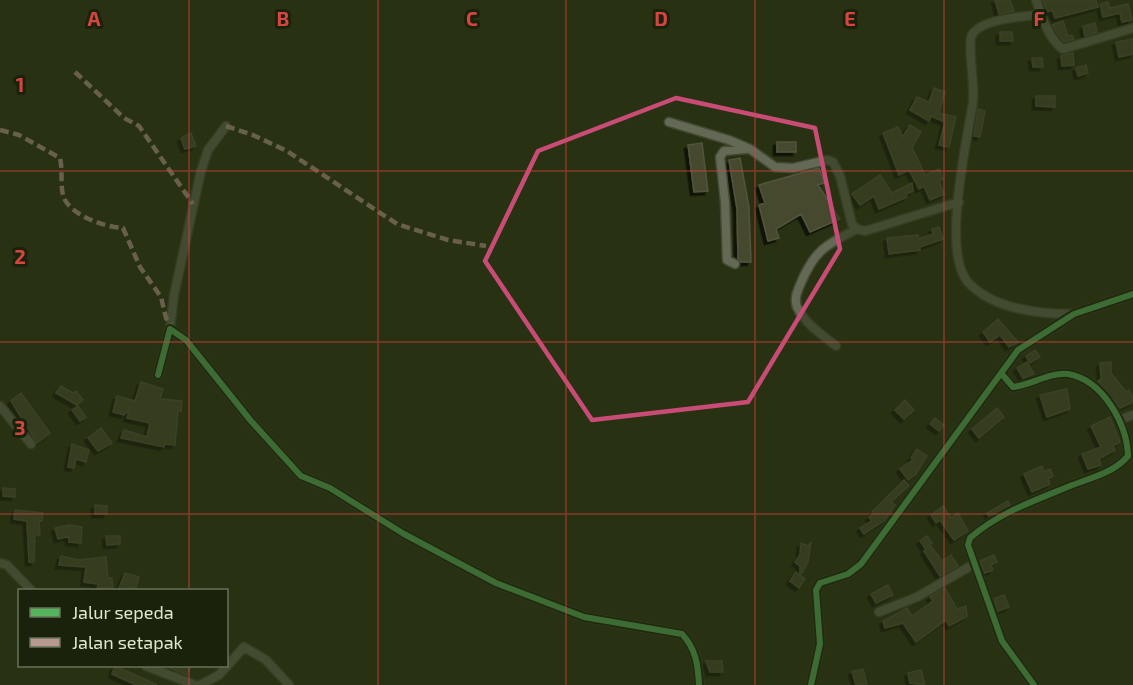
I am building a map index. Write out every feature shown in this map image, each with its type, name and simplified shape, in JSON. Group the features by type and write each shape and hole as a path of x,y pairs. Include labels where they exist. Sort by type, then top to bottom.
{"street":[{"path":"1036,0 1040,15 1058,46 1063,49 1133,28"},
{"path":"1040,15 1005,19 982,26 972,34 970,47 975,86 959,202 957,253 960,267 967,280 981,292 1026,310 1074,314"},
{"path":"669,122 750,149 775,167 783,169 827,160 833,162 840,176 852,224 857,229 865,231 959,202"},
{"path":"158,375 170,329 174,295 201,171 208,150 226,126"},
{"path":"735,264 727,260 726,256 727,232 720,157 724,152 750,149"},
{"path":"836,346 802,315 795,297 816,254 830,242 857,229"},
{"path":"811,685 820,644 816,590 820,583 848,574 861,564 1018,350 1074,314 1133,294"},
{"path":"170,329 186,340 251,421 301,476 330,488 448,559 517,592 584,617 682,634 691,643 695,654 699,685"},
{"path":"1000,373 1014,387 1066,374 1080,378 1097,390 1111,405 1128,445 1128,456 1113,469 1036,500 977,532 968,545 1002,641 1034,685"},
{"path":"0,405 31,444"},
{"path":"1119,420 1133,415"},
{"path":"0,563 7,566 29,589"},
{"path":"879,612 917,597 974,564"},
{"path":"228,665 244,646 266,660 289,685"},
{"path":"149,667 195,685"},
{"path":"200,685 219,675 226,667"}],"highlighted area":[{"path":"676,98 815,128 840,249 748,402 592,420 485,261 538,151"}],"building":[{"path":"995,0 1010,0 1014,11 999,14"},
{"path":"1043,0 1096,0 1098,7 1055,18 1052,10 1047,12"},
{"path":"1108,2 1110,8 1128,4 1132,20 1122,22 1120,13 1103,17 1100,4"},
{"path":"1063,21 1068,36 1072,35 1074,39 1064,42 1052,25"},
{"path":"1095,23 1097,32 1085,36 1083,26"},
{"path":"1000,32 1012,32 1013,41 1000,41"},
{"path":"1133,39 1133,54 1119,57 1116,42"},
{"path":"1073,53 1074,65 1062,66 1061,56"},
{"path":"1032,58 1042,58 1043,67 1033,67"},
{"path":"1086,65 1088,73 1078,76 1076,68"},
{"path":"934,88 945,92 939,113 956,117 949,147 939,145 945,122 931,116 929,121 910,110 917,97 929,102"},
{"path":"1036,96 1055,96 1055,107 1036,106"},
{"path":"978,109 985,111 980,137 974,136"},
{"path":"910,125 921,132 912,147 925,175 939,169 943,179 939,181 944,194 930,200 924,186 919,189 909,170 899,175 883,133 898,127 903,137"},
{"path":"191,133 196,146 185,149 181,138"},
{"path":"777,142 796,142 796,152 777,152"},
{"path":"702,143 708,191 694,192 688,145"},
{"path":"740,158 749,207 751,262 741,262 738,259 737,209 729,160"},
{"path":"819,168 824,183 818,185 840,219 810,232 801,214 776,229 779,238 768,241 759,205 765,203 759,185"},
{"path":"880,175 892,193 912,183 913,191 906,194 907,197 879,209 874,196 860,205 852,194"},
{"path":"939,227 943,239 920,247 920,250 889,254 887,238 918,235 919,239 933,234 932,229"},
{"path":"998,319 1018,342 1009,347 1000,335 990,342 983,332"},
{"path":"1035,350 1040,357 1030,363 1026,356"},
{"path":"1027,362 1034,374 1023,378 1017,368"},
{"path":"1111,362 1111,373 1133,397 1133,402 1120,408 1098,381 1101,379 1100,363"},
{"path":"141,382 163,389 160,399 182,401 181,411 178,411 175,445 165,444 164,447 121,438 124,430 147,437 150,423 127,418 130,410 124,415 113,412 117,396 135,401"},
{"path":"61,386 73,393 76,391 83,400 77,405 56,393"},
{"path":"1067,389 1070,409 1047,417 1040,395"},
{"path":"21,393 50,433 37,443 11,401"},
{"path":"905,400 914,410 904,419 895,410"},
{"path":"78,406 86,417 80,421 72,410"},
{"path":"997,408 1004,417 979,438 972,429"},
{"path":"1110,417 1120,442 1113,446 1115,450 1099,459 1101,465 1088,469 1082,454 1101,447 1091,426"},
{"path":"935,418 944,425 939,431 930,424"},
{"path":"101,428 112,443 98,451 88,438"},
{"path":"72,444 89,450 86,462 76,459 74,468 68,467"},
{"path":"917,449 927,456 916,474 908,480 900,469 914,459 911,458"},
{"path":"1042,466 1044,472 1050,469 1053,476 1048,479 1050,484 1032,492 1024,474"},
{"path":"904,480 909,486 891,502 895,505 885,520 864,534 860,528 872,521 869,517 874,514 872,512"},
{"path":"3,488 15,489 15,497 3,496"},
{"path":"1008,501 1010,505 989,516 987,513"},
{"path":"95,505 107,506 107,514 95,514"},
{"path":"943,506 951,518 958,513 968,531 954,540 940,520 936,523 931,515"},
{"path":"15,510 43,513 42,521 39,520 40,535 35,536 34,562 29,562 27,521 14,519"},
{"path":"69,525 82,527 81,543 69,542 69,536 58,539 55,528"},
{"path":"106,536 120,536 120,544 107,545"},
{"path":"927,536 932,543 925,548 920,541"},
{"path":"811,542 808,562 800,573 800,566 795,562 800,555 801,543 808,546"},
{"path":"931,546 942,561 951,555 958,566 940,576 924,551"},
{"path":"994,555 997,562 991,565 993,570 985,573 980,561"},
{"path":"61,556 78,560 106,557 108,578 112,578 113,589 97,589 98,584 84,582 86,567 59,565"},
{"path":"796,572 805,579 799,588 790,581"},
{"path":"125,573 139,577 136,589 119,589"},
{"path":"888,585 893,595 876,603 871,594"},
{"path":"945,588 957,609 966,606 967,616 949,626 946,620 916,642 903,623 885,628 883,621 907,608 912,616 933,601 930,597"},
{"path":"1004,595 1009,607 998,611 994,599"},
{"path":"706,661 722,661 723,672 710,672"},
{"path":"115,667 117,667 157,685 136,685 112,674"},
{"path":"168,667 191,667 187,675"},
{"path":"863,669 867,685 856,685 852,671"},
{"path":"921,670 925,685 910,683 908,673"}],"marked path":[{"path":"75,72 124,118 139,126 193,204"},
{"path":"226,126 253,135 287,151 397,224 448,240 486,246"},
{"path":"0,130 19,135 60,158 63,195 66,202 79,214 97,222 123,228 140,267 161,297 166,318 171,324"}],"cycle path":[{"path":"811,685 820,644 816,590 820,583 848,574 861,564 1018,350 1074,314 1133,294"},
{"path":"158,375 170,329 186,340 251,421 301,476 330,488 404,534 496,583 584,617 682,634 695,658 699,685"},
{"path":"1001,373 1013,387 1061,374 1081,378 1092,385 1111,405 1127,444 1128,456 1116,467 1005,514 970,538 968,545 1002,641 1034,685"}]}
